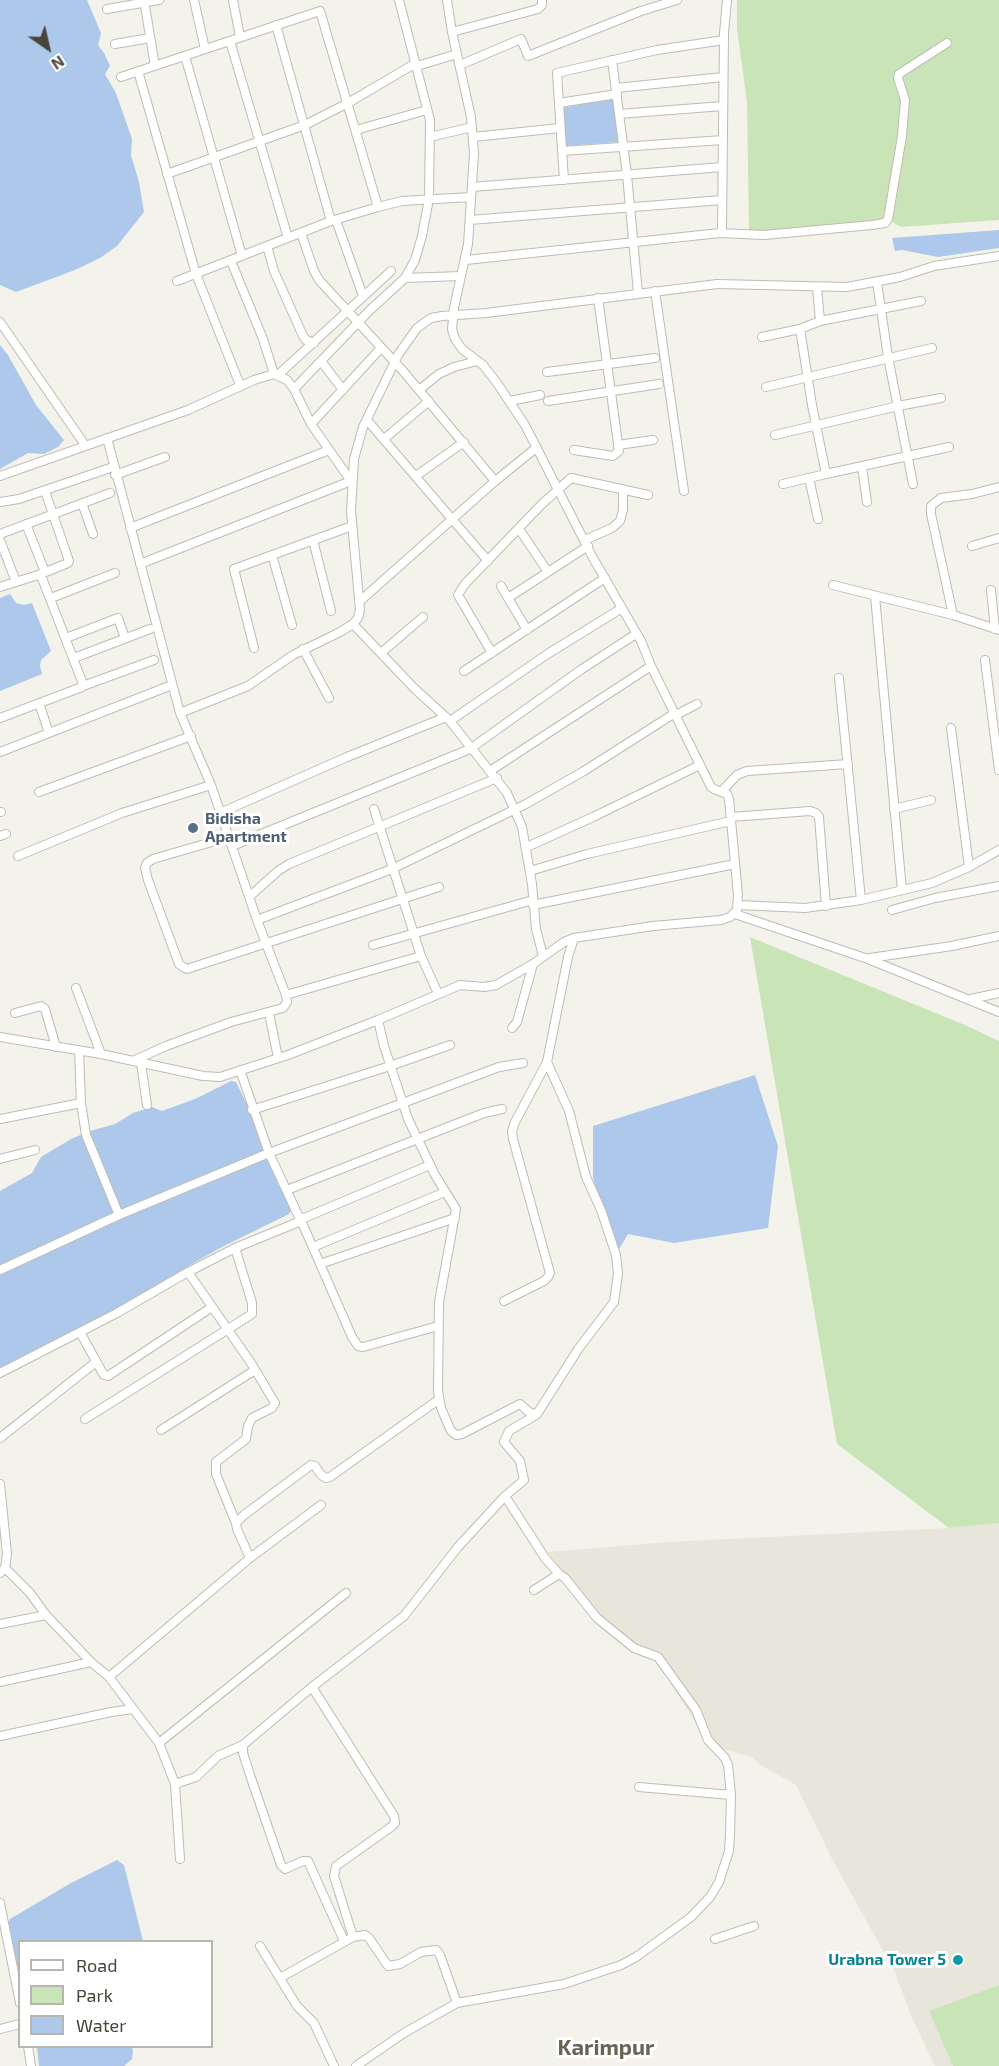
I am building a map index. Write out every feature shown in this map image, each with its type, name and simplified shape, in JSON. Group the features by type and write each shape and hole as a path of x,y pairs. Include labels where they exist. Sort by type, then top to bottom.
{"street":[{"path":"107,9 159,0"},
{"path":"194,0 205,49"},
{"path":"232,0 240,37"},
{"path":"294,389 358,322 405,278 415,260 422,236 429,199 430,137 427,110 399,0"},
{"path":"447,0 473,137 470,220 466,260 453,314 452,329 455,339 462,349 497,382 510,401 636,634 711,787 727,794 738,904 735,914"},
{"path":"452,32 538,9 542,0"},
{"path":"459,65 521,39 528,56 641,11 677,0"},
{"path":"720,233 722,229 723,77 727,0"},
{"path":"145,1 155,66"},
{"path":"121,77 320,11 378,207"},
{"path":"276,25 334,220 363,296"},
{"path":"116,44 150,38"},
{"path":"564,180 558,72 657,50 724,40"},
{"path":"230,41 288,238"},
{"path":"466,260 720,233 764,235 885,223 888,219 902,136 905,100 898,78 899,74 947,43"},
{"path":"167,174 305,125 348,104 416,65 457,54"},
{"path":"185,56 242,256"},
{"path":"612,60 627,175 638,293"},
{"path":"138,71 196,274 240,386"},
{"path":"559,104 616,91 723,77"},
{"path":"619,114 723,106"},
{"path":"356,130 427,110"},
{"path":"430,137 472,127"},
{"path":"473,137 560,128"},
{"path":"562,151 623,145 723,140"},
{"path":"472,187 723,167"},
{"path":"177,281 334,220 378,207 402,201 471,197"},
{"path":"470,220 722,200"},
{"path":"302,233 314,271 333,296 429,401 495,481"},
{"path":"267,246 274,271 303,336 314,343"},
{"path":"180,713 248,686 303,649 353,624 358,618 359,602 352,526 351,481 354,459 367,420 395,363 417,328 431,318 717,284 848,287 877,282 934,266 999,256"},
{"path":"231,261 276,375 287,380 294,389 311,424 351,481"},
{"path":"0,476 188,410 240,386 276,375 391,271"},
{"path":"405,278 461,276"},
{"path":"877,282 888,357 913,484"},
{"path":"817,287 820,321"},
{"path":"655,291 684,491"},
{"path":"574,450 613,456 619,451 598,298"},
{"path":"762,337 800,329 820,321 921,301"},
{"path":"0,322 85,445"},
{"path":"800,329 826,474"},
{"path":"311,424 381,348"},
{"path":"766,387 932,348"},
{"path":"547,372 655,358"},
{"path":"321,361 343,390"},
{"path":"419,390 439,374 477,361"},
{"path":"548,401 659,384"},
{"path":"510,401 540,395"},
{"path":"775,435 940,398"},
{"path":"384,439 429,401"},
{"path":"367,420 488,561"},
{"path":"107,438 180,713 211,785 287,1002 283,1008 231,1022 166,1046 137,1062"},
{"path":"618,445 653,440"},
{"path":"417,476 464,442"},
{"path":"783,484 950,447"},
{"path":"359,602 495,481 536,448"},
{"path":"130,528 329,450"},
{"path":"0,502 19,500 165,457"},
{"path":"862,467 867,502"},
{"path":"492,653 458,595 464,585 565,481 571,478 648,495"},
{"path":"809,478 818,519"},
{"path":"140,564 351,481"},
{"path":"953,615 931,506 941,498 972,494 999,487"},
{"path":"508,598 620,521 623,510 623,489"},
{"path":"0,587 41,574 69,561 45,491"},
{"path":"0,534 110,493"},
{"path":"82,504 93,534"},
{"path":"26,524 41,574 83,686"},
{"path":"254,648 234,569 352,526"},
{"path":"519,529 548,572"},
{"path":"972,546 999,538"},
{"path":"0,540 16,582"},
{"path":"313,540 331,612"},
{"path":"272,555 292,625"},
{"path":"51,598 115,573"},
{"path":"464,671 604,578"},
{"path":"833,585 953,615 997,629 991,590"},
{"path":"501,586 527,630"},
{"path":"875,596 902,890"},
{"path":"220,813 331,764 448,719 622,608"},
{"path":"381,652 423,617"},
{"path":"66,638 118,618 125,638"},
{"path":"353,624 414,688 448,719 470,749 496,778 516,808 526,847 536,929 543,956"},
{"path":"74,658 150,629"},
{"path":"232,846 470,749 582,669 636,634"},
{"path":"303,649 329,698"},
{"path":"0,718 154,660"},
{"path":"985,660 999,770"},
{"path":"490,771 651,666"},
{"path":"839,678 861,900"},
{"path":"0,752 172,685"},
{"path":"39,703 49,733"},
{"path":"257,920 392,869 559,786 676,714 697,704"},
{"path":"951,728 969,867"},
{"path":"39,792 191,736"},
{"path":"722,791 737,775 747,771 848,764"},
{"path":"526,847 700,765"},
{"path":"249,897 289,864 496,778"},
{"path":"18,856 122,813 211,785"},
{"path":"894,809 932,800"},
{"path":"374,809 401,899 421,956 436,989"},
{"path":"530,871 587,854 731,819 810,811 819,817 826,906"},
{"path":"229,837 153,859 147,863 145,868 179,964 183,968 187,969 439,887"},
{"path":"738,904 785,908 826,906 861,900 932,883 969,867 999,850"},
{"path":"374,945 533,903 735,864"},
{"path":"932,883 935,898"},
{"path":"892,910 935,898 999,886"},
{"path":"0,1037 101,1054 212,1078 220,1077 278,1058 378,1020 460,985 484,987 496,985 574,938 653,926 721,920 735,914 868,959 999,1012"},
{"path":"868,959 999,936"},
{"path":"504,1301 543,1281 550,1273 513,1139 513,1131 515,1122 547,1062 568,957 574,938"},
{"path":"286,995 421,956"},
{"path":"512,1028 517,1022 533,964"},
{"path":"76,988 101,1054"},
{"path":"970,999 999,993"},
{"path":"15,1013 41,1005 45,1010 57,1047"},
{"path":"268,1012 278,1058"},
{"path":"378,1020 390,1066 417,1138 430,1166 456,1209 441,1283 438,1326 438,1400 451,1431 456,1435 520,1404 530,1413 537,1414"},
{"path":"252,1110 450,1045"},
{"path":"79,1050 81,1103 89,1145 119,1215"},
{"path":"137,1062 147,1105"},
{"path":"176,1784 196,1777 218,1756 243,1745 312,1687 404,1616 458,1547 505,1496 524,1480 520,1461 504,1442 509,1431 537,1414 579,1348 610,1310 614,1302 618,1274 616,1255 605,1220 583,1169 569,1111 547,1062"},
{"path":"0,1270 119,1215 269,1153 499,1067 523,1063"},
{"path":"240,1070 252,1110 269,1153 358,1346 363,1347 438,1326"},
{"path":"0,1119 81,1103"},
{"path":"287,1190 417,1138 484,1113 502,1109"},
{"path":"0,1159 36,1149"},
{"path":"0,1373 235,1248 430,1166"},
{"path":"313,1248 445,1192"},
{"path":"320,1264 455,1218"},
{"path":"86,1419 248,1318 253,1310 235,1248"},
{"path":"188,1272 275,1400 275,1406 252,1418 246,1439 218,1459 215,1467 250,1558"},
{"path":"80,1332 104,1375 108,1376 212,1306"},
{"path":"0,1438 96,1362"},
{"path":"161,1430 255,1370"},
{"path":"236,1523 310,1465 315,1466 326,1478 330,1477 438,1400"},
{"path":"0,1484 7,1554 2,1570 30,1593 46,1615 91,1662 109,1677 159,1743 176,1784 180,1859"},
{"path":"356,2066 404,2033 457,2003 564,1984 603,1972 636,1957 691,1917 710,1897 719,1882 729,1851 731,1795 725,1758 712,1746 696,1710 665,1665 653,1654 634,1648 597,1618 565,1578 545,1558 505,1496"},
{"path":"109,1677 250,1558 321,1505"},
{"path":"534,1590 559,1574"},
{"path":"159,1743 346,1593"},
{"path":"0,1624 46,1615"},
{"path":"0,1682 91,1662"},
{"path":"312,1687 394,1816 394,1823 391,1827 336,1866 334,1876 353,1937"},
{"path":"0,1736 133,1709"},
{"path":"243,1745 243,1754 281,1865 285,1869 308,1861 344,1941"},
{"path":"639,1787 731,1795"},
{"path":"0,1904 3,1941 18,1997"},
{"path":"715,1939 754,1926"},
{"path":"280,1978 344,1941 365,1935 388,1966 400,1964 421,1952 435,1950 440,1955 457,2003"},
{"path":"260,1946 297,2006 314,2023 334,2066"},
{"path":"0,2029 18,2024"},
{"path":"28,2048 32,2066"}],"shaded area":[{"path":"999,1523 999,2066 935,2066 911,2016 895,1972 833,1861 796,1785 762,1766 751,1757 709,1745 656,1659 635,1647 607,1623 582,1597 548,1552 669,1542 949,1528"}],"green space":[{"path":"737,0 999,0 999,220 901,227 889,220 749,233 747,102 737,29"},
{"path":"750,937 999,1041 999,1523 949,1528 837,1444"},
{"path":"999,1985 999,2066 953,2066 929,2011"}],"water":[{"path":"0,0 87,0 101,33 98,45 110,66 105,74 116,93 132,139 131,155 144,212 117,246 100,258 16,292 0,285"},
{"path":"614,97 618,142 565,146 563,108"},
{"path":"999,230 999,248 938,257 902,250 895,251 892,238"},
{"path":"0,345 36,405 64,440 58,447 44,454 28,453 0,469"},
{"path":"10,594 16,603 24,605 32,603 51,651 41,660 42,674 0,691 0,598"},
{"path":"755,1075 778,1146 768,1228 674,1243 628,1234 617,1253 613,1250 593,1178 593,1126"},
{"path":"231,1081 236,1082 254,1119 292,1209 289,1214 222,1247 190,1265 157,1288 0,1370 0,1191 32,1173 41,1157 71,1139 115,1124 133,1113 152,1107 162,1111 195,1099"},
{"path":"117,1860 124,1865 143,1940 18,1940 18,1975 8,1925 10,1919 71,1883"},
{"path":"37,2048 132,2048 133,2052 132,2059 124,2066 39,2066"}],"place":[{"name":"Bidisha Apartment","path":"193,828"},
{"name":"Urabna Tower 5","path":"958,1960"}],"district":[{"name":"Karimpur","path":"606,2048"}]}
